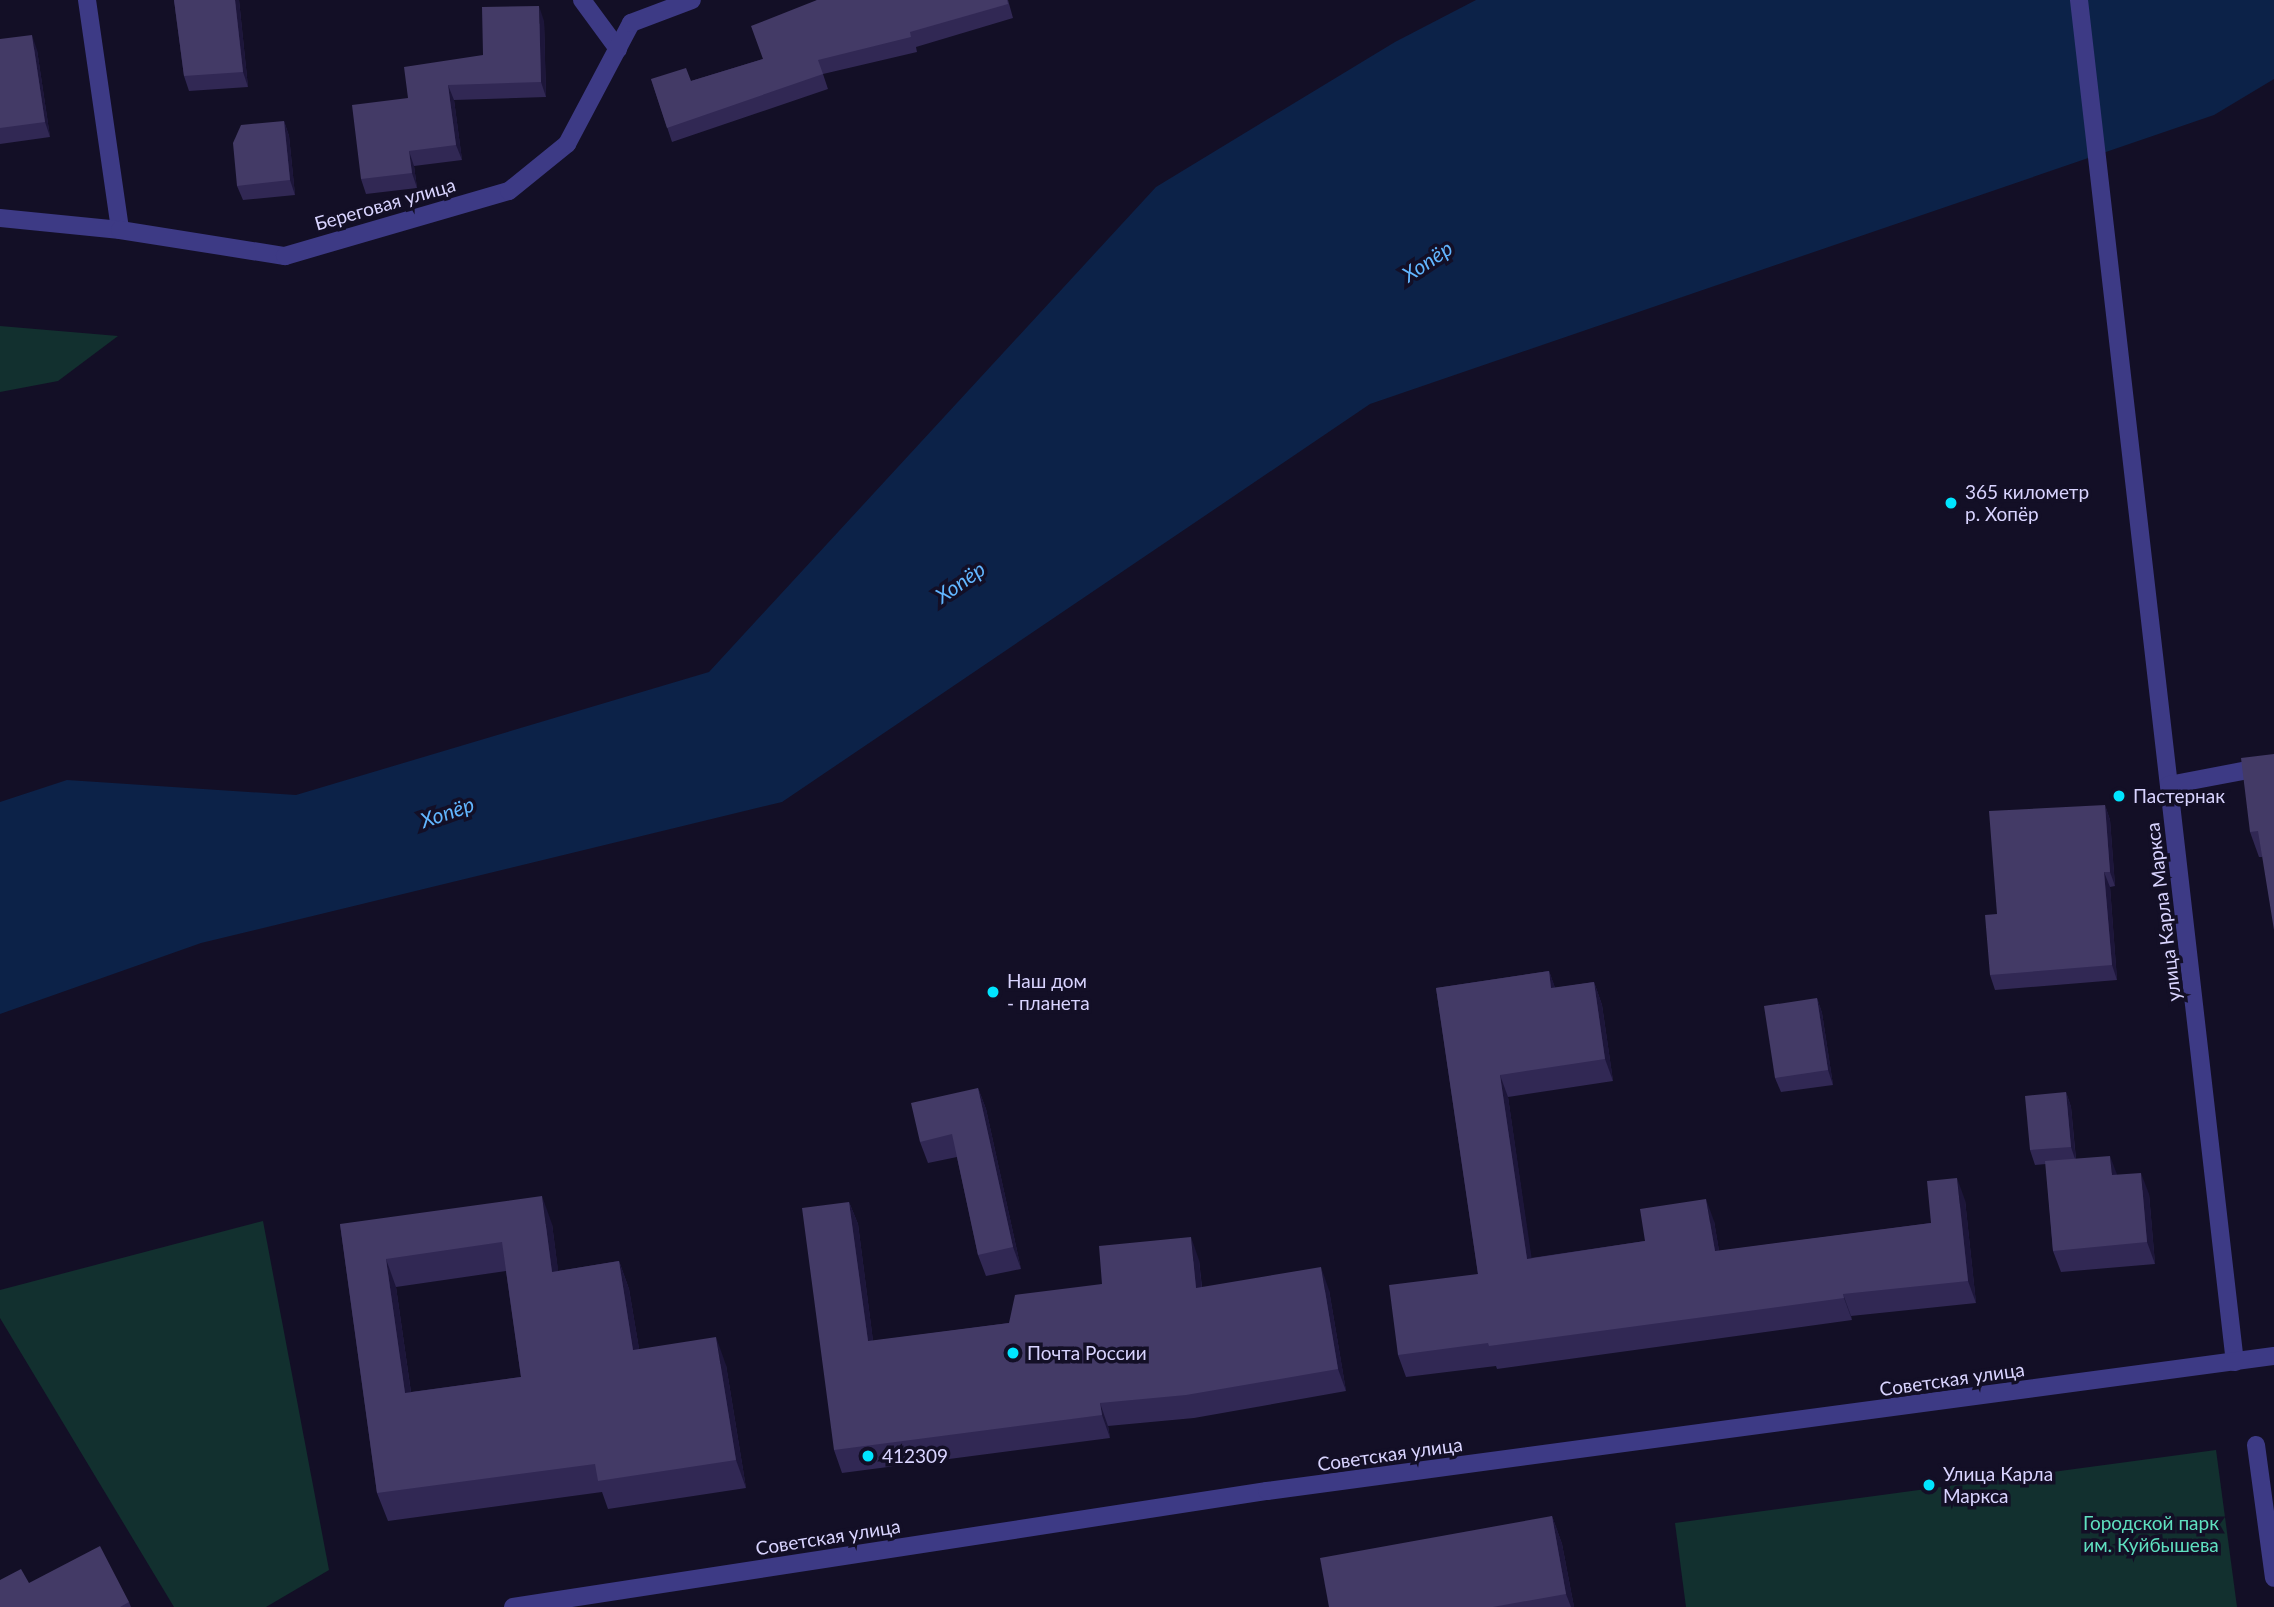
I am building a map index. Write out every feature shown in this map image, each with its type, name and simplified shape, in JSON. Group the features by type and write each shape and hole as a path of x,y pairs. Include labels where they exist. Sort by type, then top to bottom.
{"street":[{"path":"87,0 120,230"},
{"path":"582,0 618,49"},
{"name":"Береговая улица","path":"0,218 120,230 285,256 509,191 567,144 631,23 692,0"},
{"name":"улица Карла Маркса","path":"2079,0 2235,1362"},
{"path":"2169,785 2274,765"},
{"name":"Советская улица","path":"513,1607 1267,1492 2274,1356"},
{"path":"2256,1445 2274,1578"}],"green space":[{"path":"0,326 118,336 58,381 0,392"},
{"path":"263,1221 329,1570 266,1607 174,1607 0,1318 0,1290"},
{"name":"Городской парк им. Куйбышева","path":"2216,1450 2237,1607 1686,1607 1675,1523"}],"water":[{"name":"Хопёр","path":"1476,0 2274,0 2274,79 2214,115 1370,404 782,802 201,943 0,1014 0,802 67,780 296,795 709,672 1156,187 1395,42"}],"building":[{"path":"174,0 235,0 243,72 184,76"},
{"path":"817,0 1007,0 1008,4 910,32 911,37 818,60 823,74 667,128 651,79 686,68 691,81 763,59 751,26"},
{"path":"539,6 541,82 448,85 456,145 409,151 412,173 361,179 352,105 408,98 404,67 483,55 482,7"},
{"path":"32,35 45,122 0,128 0,39"},
{"path":"284,121 290,180 237,186 233,143 241,125"},
{"path":"2274,754 2274,930 2258,831 2250,832 2241,758"},
{"path":"2105,805 2110,872 2104,872 2112,965 1990,975 1985,915 1997,914 1989,811"},
{"path":"1549,971 1551,988 1594,982 1605,1059 1500,1075 1527,1259 1645,1241 1640,1209 1706,1199 1715,1251 1931,1223 1927,1181 1957,1178 1968,1281 1843,1294 1844,1298 1489,1346 1488,1343 1398,1355 1389,1285 1478,1274 1436,988"},
{"path":"1817,998 1828,1070 1775,1078 1764,1006"},
{"path":"978,1088 1013,1247 978,1255 952,1134 920,1142 911,1103"},
{"path":"2066,1092 2071,1147 2030,1150 2025,1096"},
{"path":"2110,1156 2112,1175 2141,1173 2147,1242 2053,1251 2045,1161"},
{"path":"542,1196 552,1272 619,1261 633,1350 716,1337 736,1460 598,1481 595,1464 377,1493 340,1224","holes":["502,1242 521,1377 405,1393 386,1259"]},
{"path":"849,1202 868,1341 1009,1323 1015,1295 1102,1284 1099,1246 1191,1237 1196,1288 1321,1267 1338,1369 1186,1395 1100,1403 1102,1415 834,1450 802,1208"},
{"path":"1552,1516 1566,1594 1493,1607 1329,1607 1320,1558"},
{"path":"100,1546 129,1602 120,1607 0,1607 0,1580 21,1569 29,1583"}],"place":[{"name":"365 километр р. Хопёр","path":"1951,503"},
{"name":"Пастернак","path":"2119,796"},
{"name":"Наш дом - планета","path":"993,992"},
{"name":"Почта России","path":"1013,1353"},
{"name":"412309","path":"868,1456"},
{"name":"Улица Карла Маркса","path":"1929,1485"}]}
